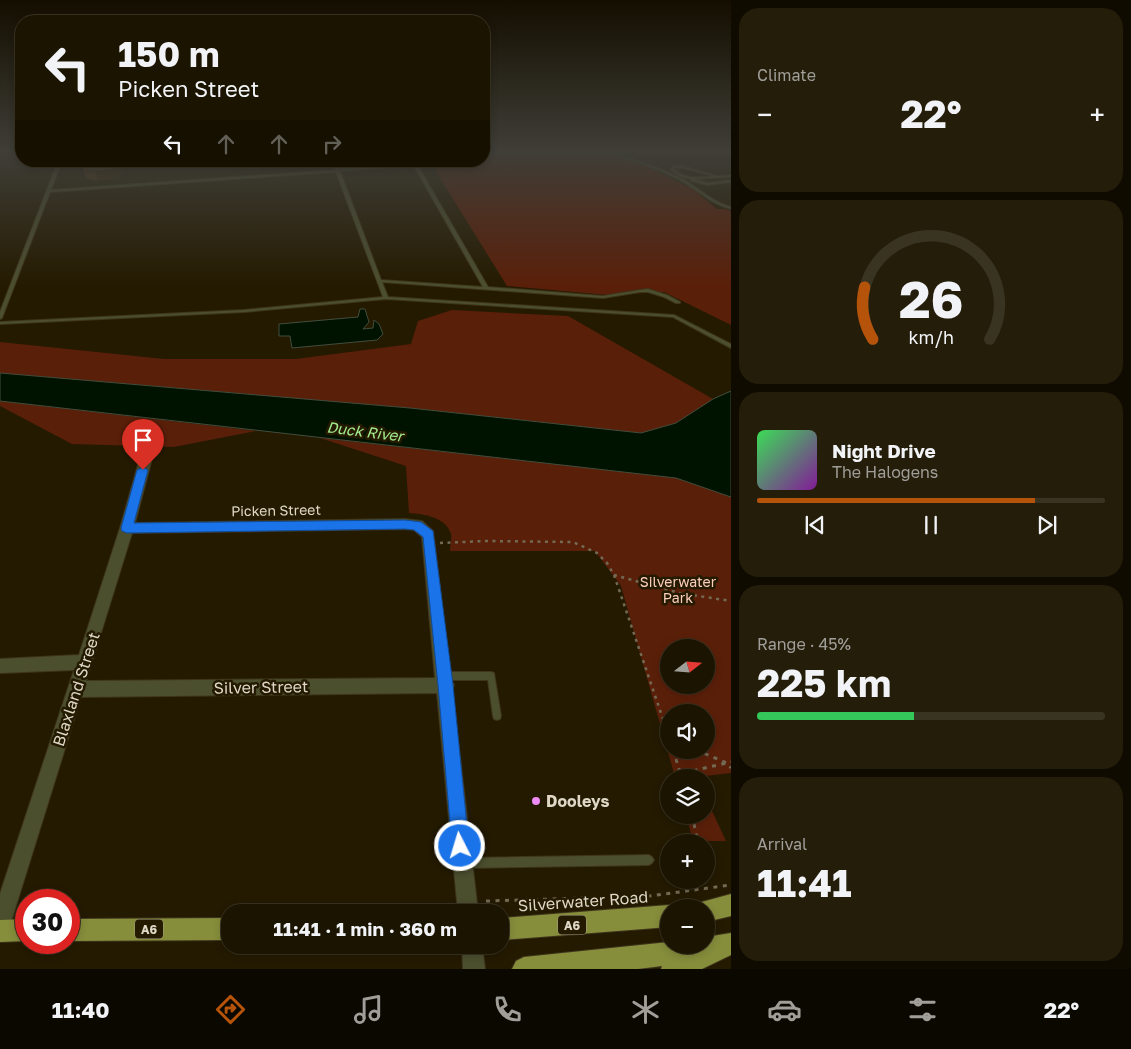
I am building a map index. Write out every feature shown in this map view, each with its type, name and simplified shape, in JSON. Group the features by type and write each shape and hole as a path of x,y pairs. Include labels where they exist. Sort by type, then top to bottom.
{"highway":[{"path":"715,902 731,905"},
{"name":"Silverwater Road","path":"509,928 602,923 660,917"},
{"name":"A6","path":"80,930 221,929"},
{"path":"0,930 15,930"},
{"path":"524,969 662,955 731,945"},
{"path":"673,969 731,945"}],"street":[{"name":"Blaxland Street","path":"0,925 127,528 148,451"},
{"name":"Picken Street","path":"127,528 405,524 417,526 427,537"},
{"path":"427,537 445,681 467,904"},
{"path":"0,666 84,662"},
{"name":"Silver Street","path":"76,689 445,681"},
{"path":"473,954 474,969"}],"lane":[{"path":"47,196 0,319 244,311 386,298 674,316 731,346"},
{"path":"347,196 386,298"},
{"path":"433,196 486,288"},
{"path":"705,196 718,205 731,208"},
{"path":"380,281 603,296 651,290 678,302"},
{"path":"445,681 490,676 496,716"},
{"path":"462,863 649,860"}],"path":[{"path":"427,537 486,541 573,542 584,544 600,555 611,566 660,711"},
{"path":"614,575 678,593 731,601"},
{"path":"715,758 727,763 731,768"},
{"path":"700,769 731,762"},
{"path":"709,899 731,885"},
{"path":"486,901 623,898 660,899"}],"green space":[{"path":"451,196 701,196 717,209 726,209 731,212 731,325 664,292 607,295 507,286"},
{"path":"452,310 568,316 713,399 676,423 641,433 410,408 0,373 0,342 164,359 296,359 411,344 418,321"},
{"path":"0,401 256,431 174,447 72,444 0,406"},
{"name":"Silverwater Park","path":"320,438 676,478 731,497 731,773 715,775 715,769 673,769 670,759 715,759 715,704 660,704 660,724 621,586 595,551 450,551 451,534 444,524 428,516 409,513 406,466"},
{"path":"715,817 726,841 715,841 715,834 691,834 688,824 715,824"}],"water":[{"path":"360,309 365,309 369,322 363,329 373,328 374,320 379,324 383,334 377,340 292,348 290,336 279,336 279,324 358,317"},
{"name":"Duck River","path":"0,373 410,408 641,433 676,423 713,399 731,391 731,497 676,478 0,401"}],"place":[{"name":"Dooleys","path":"536,801"}],"route":[{"path":"143,470 127,528 405,524 417,526 424,530 428,535 430,543 446,685 460,846"}]}
